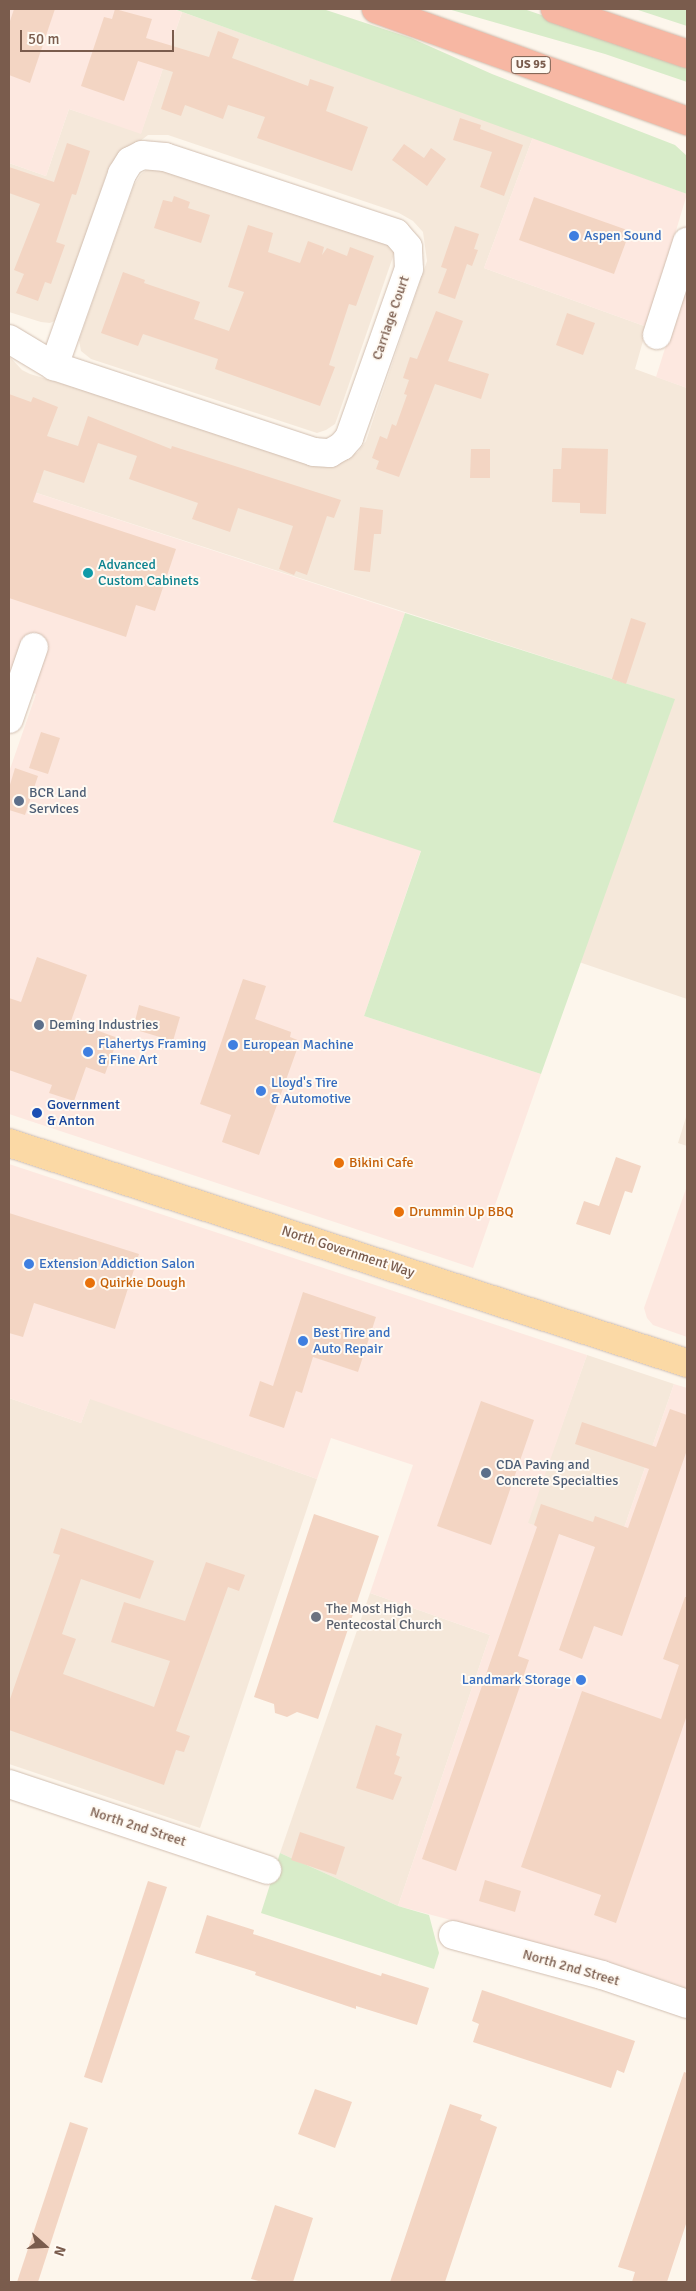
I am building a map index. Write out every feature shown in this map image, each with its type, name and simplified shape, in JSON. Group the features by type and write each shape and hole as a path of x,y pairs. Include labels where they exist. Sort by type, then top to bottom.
{"highway":[{"name":"US 95","path":"376,9 687,121"},
{"path":"555,9 687,54"},
{"path":"631,101 687,100"}],"main road":[{"name":"North Government Way","path":"9,1143 687,1363"}],"street":[{"name":"Carriage Court","path":"9,339 54,366 314,452 330,453 342,446 349,438 409,269 408,247 396,233 182,163 153,155 142,155 130,161 122,174 54,366"},
{"path":"657,335 679,293 687,242"},
{"path":"9,719 34,647"},
{"name":"North 2nd Street","path":"9,1784 267,1870"},
{"name":"North 2nd Street","path":"453,1935 602,1975 687,2004"}],"shaded area":[{"path":"9,9 173,9 182,12 141,134 69,109 46,176 9,163"},
{"path":"182,12 533,137 484,268 647,327 635,369 687,388 687,999 579,962 674,699 9,484 9,356 22,370 30,374 332,465 358,452 366,441 427,261 423,232 413,221 399,213 168,135 148,135 121,156 107,172 59,319 50,323 41,322 9,312 9,163 46,176 69,109 141,133"},
{"path":"533,137 687,194 647,327 484,268"},
{"path":"161,168 377,236 396,248 335,424 326,430 317,433 91,359 81,351 79,340 134,185 141,174 148,169"},
{"path":"687,279 687,388 656,377"},
{"path":"9,484 405,613 333,822 421,850 364,1016 541,1074 473,1268 9,1114 9,772 36,694 9,685"},
{"path":"687,1114 687,1146 678,1143"},
{"path":"9,1164 587,1355 528,1523 615,1554 674,1384 687,1388 687,1988 605,1961 398,1906 490,1635 370,1593 413,1465 331,1438 317,1479 90,1399 81,1423 9,1398"},
{"path":"687,1186 687,1337 653,1325 647,1318 644,1308"},
{"path":"587,1355 674,1384 615,1554 527,1523"},
{"path":"9,1398 81,1423 90,1398 317,1479 200,1828 9,1764"},
{"path":"370,1593 490,1635 398,1906 280,1853"}],"green space":[{"path":"174,9 323,9 411,38 492,74 675,145 687,156 687,194"},
{"path":"448,9 524,9 681,63 687,69 687,82 605,54"},
{"path":"635,9 687,9 687,26"},
{"path":"405,613 675,699 541,1074 364,1016 421,851 333,822"},
{"path":"280,1853 398,1906 429,1915 439,1953 434,1969 261,1913"}],"building":[{"path":"14,9 55,9 30,83 9,75 9,24"},
{"path":"115,9 152,19 146,38 209,57 218,31 239,39 232,58 308,86 310,79 334,87 326,111 368,127 352,171 257,138 265,117 228,105 223,119 185,105 181,116 161,109 173,72 138,61 124,101 81,86 104,17 112,19"},
{"path":"460,118 481,125 480,129 523,145 504,196 480,187 492,152 453,140"},
{"path":"67,143 90,151 76,195 72,194 56,242 65,245 51,284 45,282 38,301 16,293 24,274 14,270 40,204 9,193 9,167 54,182"},
{"path":"404,144 424,158 431,148 446,159 427,186 392,160"},
{"path":"174,196 190,202 188,208 210,215 201,243 154,228 163,200 172,202"},
{"name":"Aspen Sound","path":"534,197 630,231 614,274 519,240"},
{"path":"248,225 273,233 268,252 300,263 308,241 324,247 322,255 327,248 347,256 350,247 374,256 356,306 349,304 329,365 335,367 320,406 215,369 218,359 143,334 138,346 101,333 123,272 145,280 144,283 200,302 194,319 229,331 244,292 228,287"},
{"path":"455,226 479,234 474,249 478,250 472,266 467,264 455,299 438,293 447,269 441,267"},
{"path":"436,311 463,321 448,361 489,374 481,399 435,384 399,477 376,469 379,461 372,458 380,436 387,439 392,424 396,426 407,395 404,394 409,380 403,378 410,357 417,359"},
{"path":"567,313 595,323 583,355 556,345"},
{"path":"9,394 31,402 33,397 58,407 47,436 78,446 88,416 171,449 172,446 341,500 334,518 327,516 307,575 296,571 294,575 279,569 293,526 238,508 230,532 192,519 198,503 129,479 137,456 98,443 84,483 44,470 33,502 176,549 155,611 136,605 126,637 9,598"},
{"path":"562,448 608,449 606,514 580,513 580,503 552,502 553,469 561,469"},
{"path":"471,449 490,449 490,478 470,478"},
{"path":"360,507 383,510 381,534 374,534 370,572 354,570"},
{"path":"631,618 646,623 626,684 612,679"},
{"path":"41,732 60,738 48,774 29,768"},
{"path":"15,768 38,776 25,815 9,810 9,788"},
{"name":"Deming Industries","path":"37,957 87,975 71,1021 118,1038 105,1074 86,1067 74,1101 49,1093 52,1085 9,1070 9,998 21,1002"},
{"path":"243,979 266,986 255,1019 291,1032 290,1037 300,1041 259,1155 222,1142 231,1115 200,1104"},
{"path":"139,1005 180,1017 173,1041 133,1029"},
{"path":"616,1157 641,1166 632,1193 625,1191 610,1235 576,1224 584,1201 599,1206"},
{"path":"9,1213 139,1254 115,1329 34,1303 23,1337 9,1333"},
{"name":"Best Tire and Auto Repair","path":"303,1292 376,1317 358,1372 313,1357 302,1393 296,1391 284,1428 249,1416 260,1381 273,1386"},
{"name":"CDA Paving and Concrete Specialties","path":"481,1401 534,1420 491,1545 437,1526"},
{"path":"670,1409 687,1415 687,1450 622,1636 594,1626 582,1659 559,1650 595,1547 559,1534 518,1656 529,1660 456,1871 422,1859 537,1527 534,1525 541,1504 593,1522 595,1516 628,1528 649,1469 575,1444 582,1422 656,1447"},
{"name":"The Most High Pentecostal Church","path":"314,1514 379,1536 318,1719 297,1712 287,1717 275,1713 274,1704 254,1697"},
{"path":"61,1528 154,1561 140,1599 81,1579 62,1634 76,1639 63,1674 154,1707 170,1661 111,1642 124,1602 185,1621 206,1562 245,1575 239,1591 228,1587 176,1731 190,1736 184,1752 176,1750 164,1785 9,1730 9,1702 60,1555 53,1553"},
{"path":"685,1597 687,1597 687,1715 616,1923 594,1915 601,1895 521,1867 582,1691 661,1719 679,1665 663,1659"},
{"path":"376,1725 402,1734 396,1755 400,1757 394,1774 402,1777 393,1800 356,1788"},
{"path":"300,1832 345,1847 336,1875 291,1860"},
{"path":"485,1880 521,1891 515,1912 479,1901"},
{"path":"148,1881 167,1887 102,2083 84,2077"},
{"path":"207,1915 254,1930 253,1934 381,1976 382,1973 429,1988 417,2025 356,2006 356,2009 255,1975 256,1972 195,1953"},
{"path":"482,1990 635,2041 624,2073 617,2070 611,2088 473,2042 479,2024 472,2021"},
{"path":"684,2072 687,2073 687,2221 667,2282 632,2282 635,2272 618,2267"},
{"path":"315,2089 352,2102 335,2148 298,2134"},
{"path":"450,2104 482,2115 480,2120 497,2127 445,2282 390,2282"},
{"path":"70,2122 88,2128 38,2282 17,2282"},
{"path":"275,2205 313,2218 293,2282 262,2282 251,2279"}],"place":[{"name":"Aspen Sound","path":"574,236"},
{"name":"Advanced Custom Cabinets","path":"88,573"},
{"name":"BCR Land Services","path":"19,801"},
{"name":"Deming Industries","path":"39,1025"},
{"name":"European Machine","path":"233,1045"},
{"name":"Flahertys Framing & Fine Art","path":"88,1052"},
{"name":"Lloyd's Tire & Automotive","path":"261,1091"},
{"name":"Government & Anton","path":"37,1113"},
{"name":"Bikini Cafe","path":"339,1163"},
{"name":"Drummin Up BBQ","path":"399,1212"},
{"name":"Extension Addiction Salon","path":"29,1264"},
{"name":"Quirkie Dough","path":"90,1283"},
{"name":"Best Tire and Auto Repair","path":"303,1341"},
{"name":"CDA Paving and Concrete Specialties","path":"486,1473"},
{"name":"The Most High Pentecostal Church","path":"316,1617"},
{"name":"Landmark Storage","path":"581,1680"}]}
